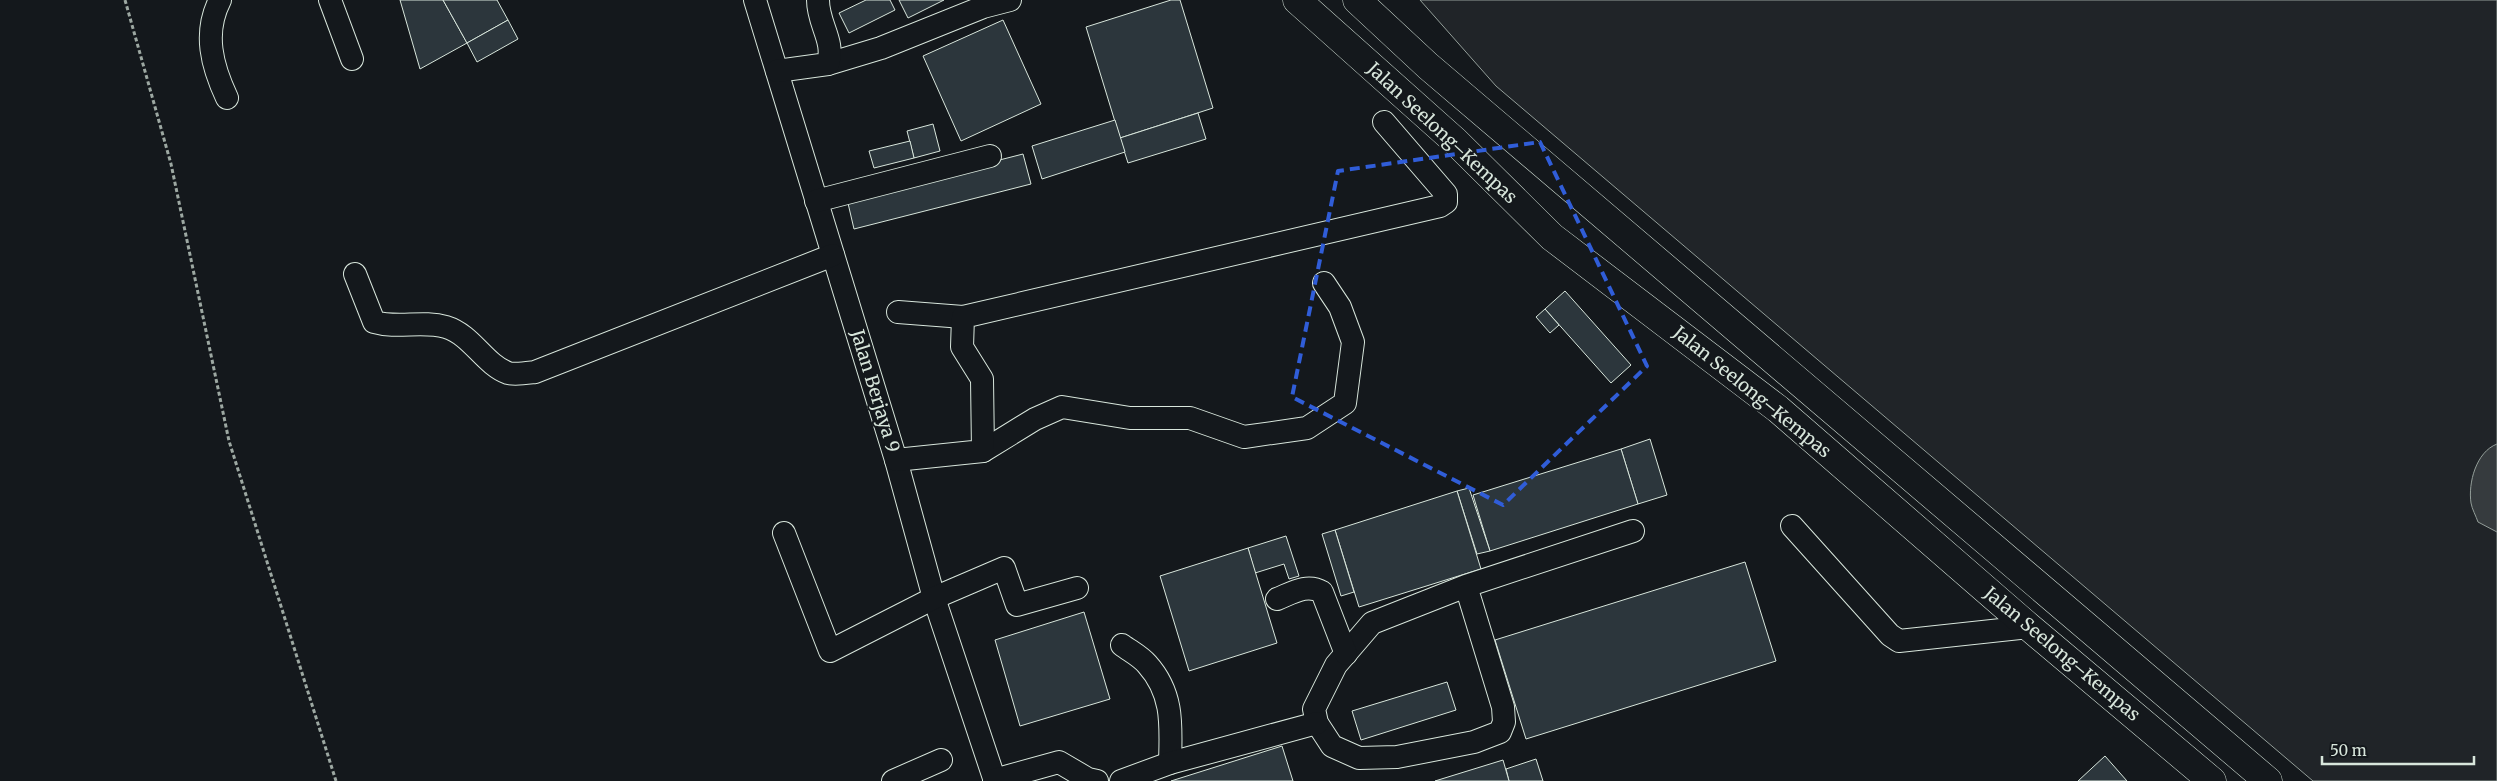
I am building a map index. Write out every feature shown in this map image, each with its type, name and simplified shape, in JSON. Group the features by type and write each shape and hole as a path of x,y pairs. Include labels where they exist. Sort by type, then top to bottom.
{"main road":[{"name":"Jalan Seelong–Kempas","path":"1297,0 1455,141 1552,237 1778,409 2029,627 2212,781"},
{"name":"Jalan Seelong–Kempas","path":"1357,0 1428,66 2268,781"}],"street":[{"path":"220,0 212,14 211,42 215,72 227,98"},
{"path":"330,0 352,59"},
{"name":"Jalan Berjaya 9","path":"755,0 896,460 934,598 994,780"},
{"path":"818,0 818,11 832,50 828,64"},
{"path":"777,71 828,64 881,48 984,7 1010,0"},
{"path":"898,312 963,318 1440,206 1446,202 1446,194 1384,122"},
{"path":"816,201 990,156"},
{"path":"355,274 374,322 390,326 416,322 448,327 468,339 488,359 509,373 535,372 833,255"},
{"path":"896,460 983,451 1035,420 1062,407 1130,418 1190,418 1244,438 1307,428 1345,403 1353,342 1340,307 1324,283"},
{"path":"963,318 962,347 982,379 983,451"},
{"path":"1792,526 1890,635 1899,641 2029,627"},
{"path":"1466,586 1503,707 1504,722 1500,732 1474,742 1397,757 1358,758 1332,746 1317,724 1314,709 1336,665 1372,623 1466,586 1633,531"},
{"path":"784,533 830,651 934,598 1004,568 1017,605 1077,588"},
{"path":"1277,599 1305,587 1316,588 1322,592 1346,654"},
{"path":"1122,645 1146,663 1160,685 1170,710 1170,764"},
{"path":"1121,781 1170,764 1317,724"},
{"path":"894,781 941,760"},
{"path":"994,780 1048,773 1059,762 1088,779 1097,781"}],"path":[{"path":"125,0 171,164 229,441 336,781"}],"highlighted area":[{"path":"1540,142 1647,366 1503,505 1292,397 1338,171"}],"shaded area":[{"path":"1420,0 2497,0 2497,781 2313,781 1496,86"},
{"path":"2497,444 2497,532 2478,522 2470,495 2472,478 2479,461 2490,448"}],"building":[{"path":"400,0 443,0 467,43 420,69"},
{"path":"443,0 497,0 508,20 467,43"},
{"path":"866,0 890,0 895,10 849,33 839,13"},
{"path":"899,0 944,0 908,18"},
{"path":"1171,0 1180,0 1213,108 1120,138 1086,27"},
{"path":"508,20 518,39 477,62 467,43"},
{"path":"1003,20 1041,104 961,141 923,56"},
{"path":"1198,113 1206,139 1128,163 1120,138"},
{"path":"1115,120 1125,152 1042,179 1032,146"},
{"path":"933,124 940,151 914,158 907,131"},
{"path":"910,141 914,158 874,168 869,151"},
{"path":"1023,154 1031,184 854,229 847,199"},
{"path":"1565,291 1631,365 1611,383 1545,309"},
{"path":"1545,309 1559,325 1550,333 1536,317"},
{"path":"1650,439 1667,495 1638,504 1621,449"},
{"path":"1621,449 1638,504 1490,551 1473,495"},
{"path":"1469,488 1490,551 1477,554 1457,491"},
{"path":"1457,491 1481,569 1359,607 1335,530"},
{"path":"1335,530 1354,592 1341,596 1322,534"},
{"path":"1286,536 1299,576 1289,579 1284,564 1255,573 1248,548"},
{"path":"1248,548 1277,643 1189,671 1160,576"},
{"path":"1745,562 1776,661 1526,739 1495,640"},
{"path":"1084,612 1110,699 1020,726 995,640"},
{"path":"1447,682 1456,710 1361,740 1352,711"},
{"path":"1282,746 1293,781 1171,781"},
{"path":"2105,756 2127,781 2078,781"},
{"path":"1536,759 1543,781 1509,781 1506,769"},
{"path":"1503,760 1509,781 1435,781"}]}
